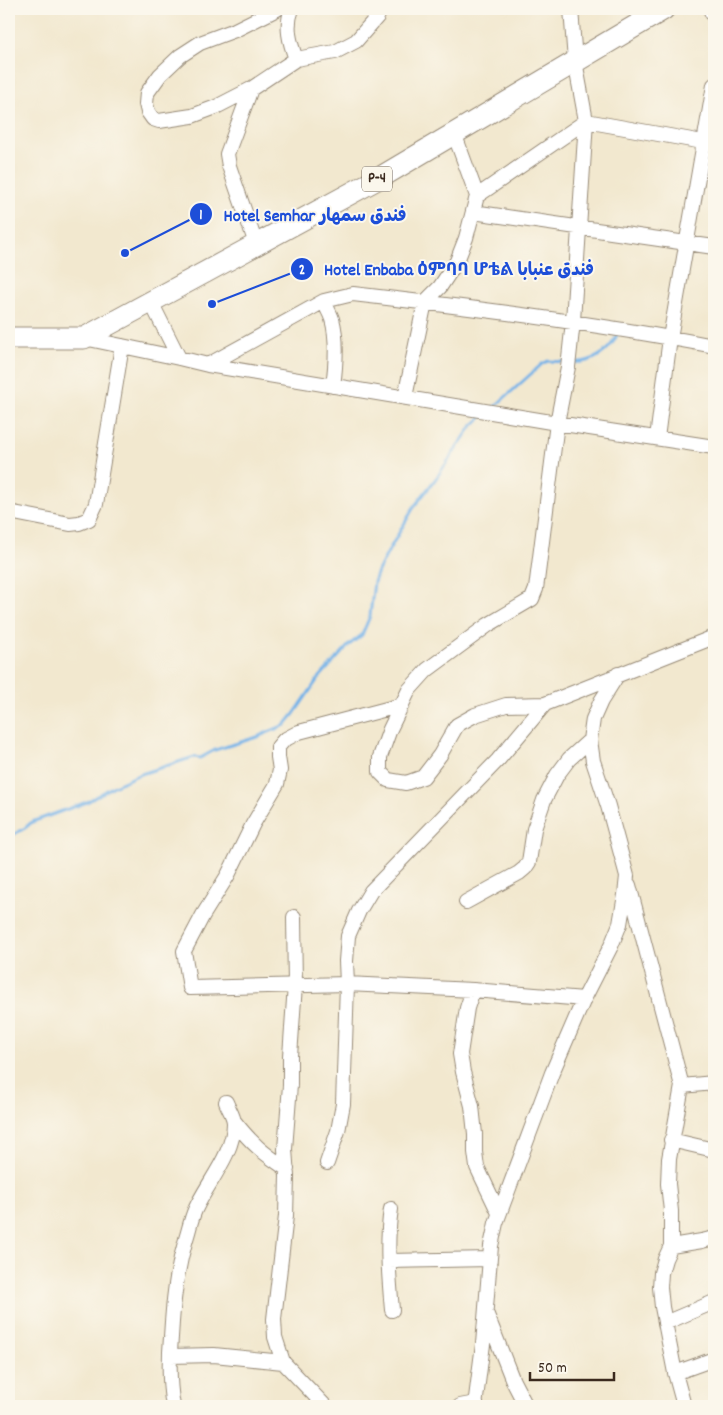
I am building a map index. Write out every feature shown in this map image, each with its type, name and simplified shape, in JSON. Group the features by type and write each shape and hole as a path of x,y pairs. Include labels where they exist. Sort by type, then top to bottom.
{"highway":[{"name":"P-4","path":"9,338 84,338 381,176 664,9"}],"street":[{"path":"277,9 235,30 200,43 180,56 160,75 147,93 146,104 148,112 153,119 159,121 174,120 192,116 216,107 251,89 296,59 335,52 356,41 378,17 381,9"},
{"path":"292,9 288,24 290,44 296,59"},
{"path":"571,9 575,61 586,121 573,321 536,589 532,599 488,625 427,670 409,690 390,729 380,757 380,772 388,780 406,783 423,777 440,755 457,725 475,715 506,706 545,704 714,637"},
{"path":"710,9 714,18"},
{"path":"657,438 670,338 710,143 714,85"},
{"path":"251,89 228,154 229,166 256,244"},
{"path":"477,196 586,121 710,143"},
{"path":"405,397 425,302 440,287 457,261 477,196 454,133"},
{"path":"473,212 714,247"},
{"path":"208,365 324,301 353,294 573,321 714,346"},
{"path":"324,301 332,319 335,340 336,364 332,386"},
{"path":"151,302 179,358"},
{"path":"84,338 208,365 475,410 714,447"},
{"path":"9,512 70,524 89,520 96,504 122,346"},
{"path":"618,674 592,719 590,740 593,761 608,806 682,1086 669,1159 668,1184 671,1212 671,1246 663,1266 660,1287 675,1373 684,1406"},
{"path":"327,1163 338,1131 343,1104 348,936 359,911 371,892 498,760 545,704"},
{"path":"402,705 299,732 284,740 278,747 280,770 276,784 253,824 228,876 203,915 184,951 190,988 347,984 474,990 584,999"},
{"path":"466,902 525,868 529,862 534,829 544,800 557,775 569,759 590,740"},
{"path":"460,1406 475,1405 483,1344 491,1246 496,1223 552,1073 584,999 620,924 627,876"},
{"path":"294,917 295,985 285,1149 287,1169 286,1216 274,1319 275,1337 283,1362 325,1406"},
{"path":"474,990 466,1015 460,1054 472,1106 475,1134 474,1152 477,1167 500,1213"},
{"path":"682,1086 714,1083"},
{"path":"226,1102 234,1121 250,1141 264,1154 287,1169"},
{"path":"172,1403 170,1356 176,1278 195,1210 223,1161 231,1138 234,1121"},
{"path":"671,1140 714,1150"},
{"path":"391,1209 389,1261 392,1310"},
{"path":"671,1246 714,1238"},
{"path":"389,1261 490,1259"},
{"path":"665,1322 714,1302"},
{"path":"486,1312 513,1381 526,1406"},
{"path":"170,1356 214,1355 283,1362"},
{"path":"675,1373 714,1359"}],"waterway":[{"path":"572,362 586,361 600,355 615,340 618,333"},
{"path":"492,409 542,364 548,361 565,362"},
{"path":"9,837 32,822 87,802 114,786 138,775 194,757 200,758 215,750 257,737 285,725 318,679 349,645 362,635 370,616 374,582 389,550 414,507 471,427 483,416"}],"place":[{"name":"Hotel Semhar فندق سمهار","path":"125,253"},
{"name":"Hotel Enbaba ዕምባባ ሆቴል فندق عنبابا","path":"212,304"}]}
